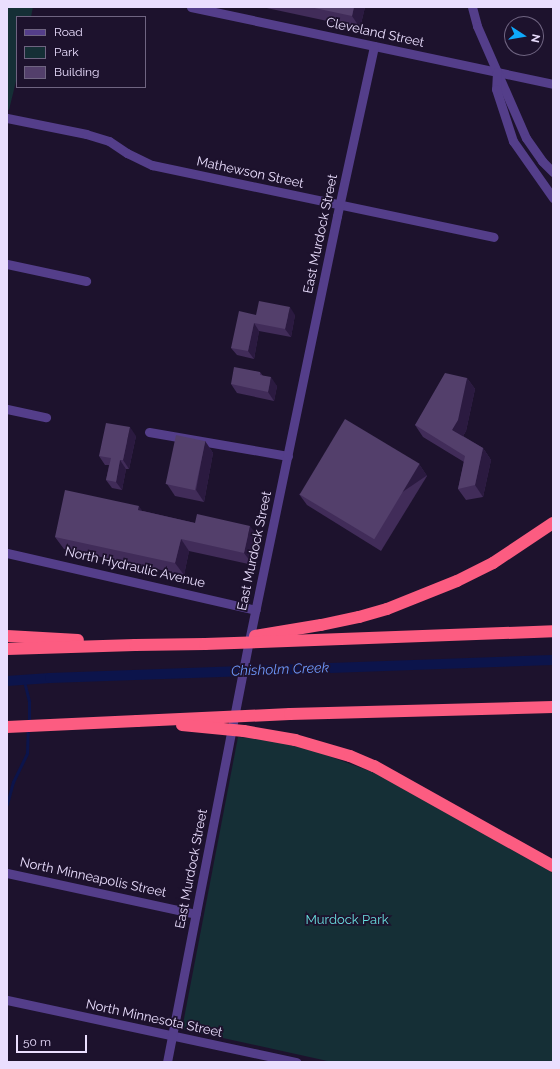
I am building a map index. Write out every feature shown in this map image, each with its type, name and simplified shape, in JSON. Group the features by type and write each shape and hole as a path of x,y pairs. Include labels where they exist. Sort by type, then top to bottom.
{"highway":[{"path":"205,644 350,619 387,609 457,581 493,563 553,523"},
{"path":"7,649 205,644 553,631"},
{"path":"7,636 135,645"},
{"path":"7,727 290,714 553,707"},
{"path":"137,721 229,729 295,740 350,756 374,766 553,866"},
{"path":"7,735 88,723"}],"street":[{"name":"Cleveland Street","path":"191,7 553,84"},
{"path":"472,7 477,26 526,138 553,172"},
{"name":"East Murdock Street","path":"167,1062 249,641 339,205 374,46"},
{"path":"497,72 496,89 513,141 553,198"},
{"name":"Mathewson Street","path":"7,118 86,134 109,141 126,153 152,165 493,237"},
{"path":"7,264 86,281"},
{"path":"7,409 46,417"},
{"path":"149,432 288,456"},
{"name":"North Hydraulic Avenue","path":"7,553 256,610"},
{"name":"North Minneapolis Street","path":"7,873 196,914"},
{"name":"North Minnesota Street","path":"7,1000 296,1062"}],"green space":[{"path":"7,7 33,7 31,16 16,16 16,81 9,110 7,109"},
{"name":"Murdock Park","path":"238,737 270,740 315,751 375,773 553,873 553,1062 332,1062 182,1029"}],"building":[{"path":"310,7 354,7 352,16"},
{"path":"259,301 290,307 285,329 254,323 248,351 231,348 239,311 256,315"},
{"path":"234,367 260,372 260,375 271,377 268,392 231,384"},
{"path":"445,373 467,378 458,420 452,430 483,448 475,485 458,489 465,456 415,425"},
{"path":"345,419 420,464 374,539 300,494"},
{"path":"106,423 130,427 123,460 120,460 116,482 106,480 111,458 99,456"},
{"path":"176,435 205,441 195,490 166,484"},
{"path":"65,490 139,506 138,510 195,523 197,514 250,526 244,553 181,539 175,563 55,537"}],"waterway":[{"name":"Chisholm Creek","path":"7,681 50,678 553,660"},
{"path":"24,681 29,701 29,722"},
{"path":"7,804 13,782 27,753 28,730"}]}
